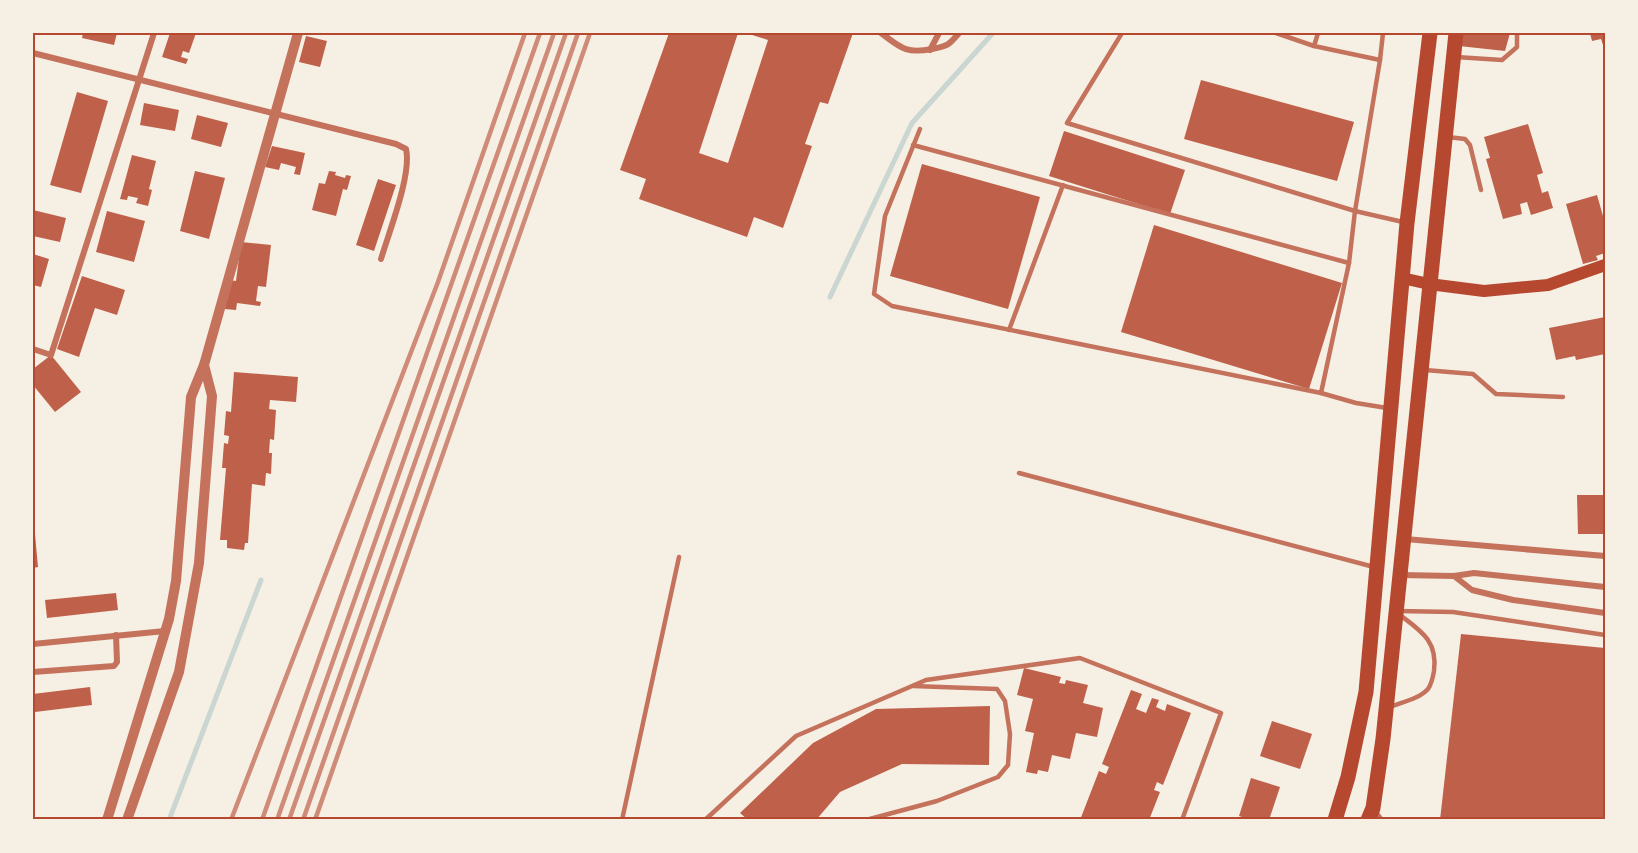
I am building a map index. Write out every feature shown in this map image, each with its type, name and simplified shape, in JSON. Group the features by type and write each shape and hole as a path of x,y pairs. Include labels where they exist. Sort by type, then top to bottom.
{"main road":[{"path":"1335,820 1348,777 1366,692 1407,223 1430,33"},
{"path":"1374,816 1456,33"},
{"path":"1402,278 1484,291 1548,285 1605,265"}],"street":[{"path":"33,349 51,355 154,33"},
{"path":"107,820 165,631 176,580 191,397 204,365 298,33"},
{"path":"881,33 908,50 919,52 948,46 959,33"},
{"path":"930,50 939,33"},
{"path":"33,52 396,144 406,149 408,158 405,175 381,259"},
{"path":"127,820 179,672 199,563 212,396 204,365"},
{"path":"1403,538 1605,556"},
{"path":"1399,575 1454,576 1474,573 1605,587"},
{"path":"1454,576 1472,590 1513,600 1605,613"},
{"path":"33,644 165,631"},
{"path":"33,672 114,666 117,662 116,635"}],"lane":[{"path":"1122,33 1067,123 1354,211 1407,223"},
{"path":"1276,33 1314,46 1380,60"},
{"path":"1314,46 1318,33"},
{"path":"1321,393 1349,263 1354,211 1383,33"},
{"path":"1453,57 1502,60 1517,47 1517,33"},
{"path":"920,129 885,216 874,294 892,306 1321,393 1356,403 1390,408"},
{"path":"1445,136 1466,139 1470,145 1481,190"},
{"path":"913,145 1349,263"},
{"path":"1009,330 1063,185"},
{"path":"1422,370 1473,374 1496,394 1563,397"},
{"path":"1019,473 1376,567"},
{"path":"622,820 679,557"},
{"path":"1395,611 1453,612 1605,634"},
{"path":"1386,709 1427,690 1432,681 1435,659 1434,650 1423,633 1395,611"},
{"path":"705,820 796,736 910,686 926,680 1080,658 1221,713 1182,820"},
{"path":"866,820 937,801 998,777 1008,765 1010,734 1005,701 997,689 910,686"}],"building":[{"path":"83,33 117,33 114,45 82,38"},
{"path":"170,33 196,33 189,53 183,51 181,57 188,59 186,64 162,57"},
{"path":"669,33 738,33 699,153 728,163 768,40 746,33 853,33 828,104 820,102 805,144 812,146 783,228 754,217 747,237 639,199 646,179 620,170"},
{"path":"1461,33 1510,33 1505,51 1459,46"},
{"path":"1590,33 1605,33 1605,51 1601,39 1592,41"},
{"path":"306,36 327,41 320,67 299,62"},
{"path":"1201,80 1354,122 1337,181 1184,139"},
{"path":"77,92 108,101 81,193 50,185"},
{"path":"144,103 179,110 175,131 140,125"},
{"path":"197,115 228,123 221,147 191,139"},
{"path":"1528,124 1543,173 1537,175 1542,193 1548,191 1553,208 1531,215 1527,202 1520,204 1522,214 1503,219 1486,159 1490,158 1484,137"},
{"path":"1064,131 1185,170 1170,214 1049,176"},
{"path":"272,146 305,153 300,175 294,174 296,167 281,163 279,170 265,167"},
{"path":"132,155 156,161 149,189 152,190 148,206 136,203 138,198 128,196 127,200 120,199"},
{"path":"922,164 1040,197 1008,309 890,276"},
{"path":"195,171 225,178 209,239 180,231"},
{"path":"329,171 336,172 335,175 345,178 346,175 351,176 347,190 343,189 336,216 312,210 319,183 325,184"},
{"path":"378,179 396,185 374,251 356,245"},
{"path":"1597,195 1605,223 1605,253 1596,256 1598,260 1583,264 1566,204"},
{"path":"33,210 66,218 60,242 33,236"},
{"path":"107,211 145,221 134,262 96,252"},
{"path":"1154,225 1342,283 1309,389 1121,332"},
{"path":"241,242 271,245 266,287 258,286 256,301 261,302 260,306 237,303 236,310 225,309 228,280 236,281"},
{"path":"33,254 49,259 41,287 33,285"},
{"path":"82,276 125,290 117,315 95,308 79,357 57,349"},
{"path":"1605,317 1605,354 1576,360 1575,356 1556,360 1549,328"},
{"path":"51,355 81,392 55,412 33,385 33,369"},
{"path":"234,372 298,377 296,402 270,400 269,409 276,410 274,440 270,439 271,474 266,473 265,486 252,484 248,543 245,543 244,550 227,548 227,540 220,540 226,468 222,468 224,443 228,444 229,436 224,435 226,411 231,412"},
{"path":"1577,495 1605,495 1605,534 1578,534"},
{"path":"33,534 35,534 38,567 33,568"},
{"path":"116,593 118,610 47,618 45,600"},
{"path":"1461,634 1605,648 1605,820 1440,820"},
{"path":"1024,668 1061,677 1059,683 1065,684 1066,680 1088,685 1083,703 1103,708 1097,737 1076,733 1070,759 1052,755 1048,772 1038,770 1037,774 1026,772 1034,733 1025,731 1033,699 1017,695"},
{"path":"90,687 92,705 35,712 33,694"},
{"path":"1131,690 1142,694 1136,709 1146,713 1152,698 1159,700 1156,707 1165,711 1167,704 1191,713 1163,785 1157,782 1154,790 1160,792 1149,820 1080,820 1099,771 1106,774 1109,767 1102,764"},
{"path":"990,706 989,765 902,764 840,792 816,820 748,820 740,813 813,743 876,709"},
{"path":"1272,721 1312,734 1300,769 1260,756"},
{"path":"1251,778 1280,787 1269,820 1251,820 1239,816"}],"waterway":[{"path":"830,297 912,123 993,33"},
{"path":"169,820 261,580"}],"railway":[{"path":"231,820 438,282 525,33"},
{"path":"262,820 540,33"},
{"path":"277,820 554,33"},
{"path":"289,820 566,33"},
{"path":"303,820 578,33"},
{"path":"315,820 590,33"}]}
